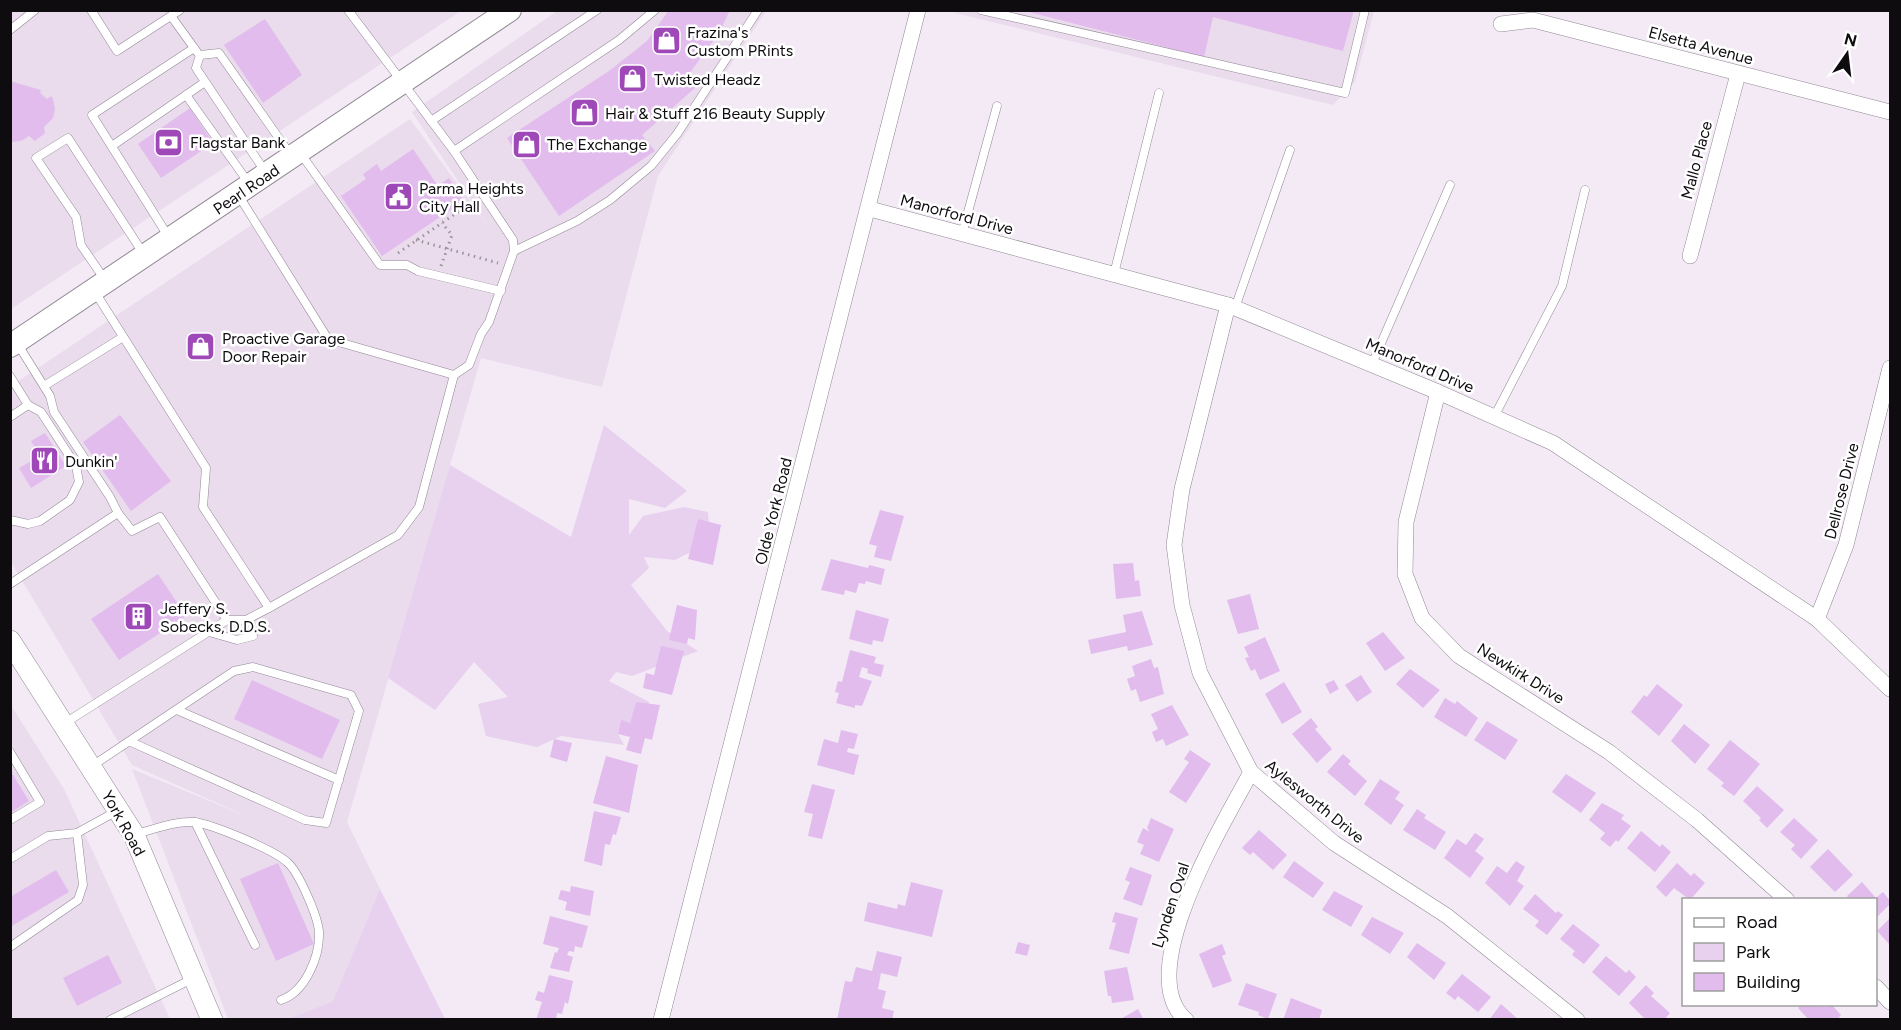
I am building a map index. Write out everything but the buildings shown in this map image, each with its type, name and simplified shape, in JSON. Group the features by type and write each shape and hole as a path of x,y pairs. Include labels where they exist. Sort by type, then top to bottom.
{"main road":[{"name":"Pearl Road","path":"14,344 510,10"},
{"name":"York Road","path":"13,651 64,724 134,835 212,1020"}],"street":[{"name":"Olde York Road","path":"661,1020 870,209 918,10"},
{"name":"Elsetta Avenue","path":"1501,24 1533,20 1890,112"},
{"name":"Mallo Place","path":"1689,256 1738,74"},
{"name":"Manorford Drive","path":"870,209 1232,306 1553,443 1817,619 1890,689"},
{"name":"Aylesworth Drive","path":"1232,306 1182,489 1174,545 1182,605 1200,673 1251,772 1334,843 1447,916 1576,1020"},
{"name":"Dellrose Drive","path":"1817,619 1846,545 1890,368"},
{"name":"Newkirk Drive","path":"1438,392 1406,522 1405,574 1422,618 1459,656 1510,686 1618,759 1697,820 1785,898"},
{"name":"Lynden Oval","path":"1186,1020 1179,1014 1168,977 1173,941 1196,874 1251,772"},
{"path":"1877,989 1890,1002"}],"lane":[{"path":"10,30 35,10"},
{"path":"91,10 117,51 180,10"},
{"path":"64,724 227,620 246,620 398,535 419,507 454,375 469,365 501,291 514,252 513,240 454,151 350,14 362,10"},
{"path":"431,121 597,10"},
{"path":"454,151 619,40 655,10"},
{"path":"514,252 577,221 610,200 651,166 677,134 758,10"},
{"path":"981,10 1345,93 1365,10"},
{"path":"171,16 200,55"},
{"path":"171,240 92,115 194,48"},
{"path":"200,55 219,53 380,265 407,265 437,276 501,291"},
{"path":"200,55 196,68 205,82 252,185 328,339 454,375"},
{"path":"112,146 205,82"},
{"path":"1114,274 1159,93"},
{"path":"186,95 252,185"},
{"path":"962,234 997,106"},
{"path":"145,257 68,138 36,158 76,217 81,245 123,337 206,468 203,507 269,608"},
{"path":"1232,306 1290,150"},
{"path":"1372,364 1450,184"},
{"path":"1494,417 1562,286 1585,190"},
{"path":"44,386 123,337"},
{"path":"14,344 44,386 54,412 110,497 118,513 132,531 160,517 227,620"},
{"path":"10,376 28,405 41,412 76,466 79,482 70,500 40,521 28,524 10,520"},
{"path":"10,417 28,405"},
{"path":"10,584 118,513"},
{"path":"208,632 237,640 253,636"},
{"path":"91,767 234,671 253,668 351,694 358,711 326,824 305,820 131,742"},
{"path":"177,710 339,780"},
{"path":"10,752 40,802 10,820"},
{"path":"10,859 48,836 77,833 119,810"},
{"path":"134,835 171,824 195,822 275,854 288,862 298,875 319,930 318,946 311,970 292,996 281,1000"},
{"path":"195,822 255,945"},
{"path":"10,947 78,900 83,885 77,833"},
{"path":"110,1020 195,977"}],"path":[{"path":"380,265 483,195"},
{"path":"437,276 452,235 442,223"},
{"path":"416,240 509,266"}],"shaded area":[{"path":"956,10 1374,11 1355,82 1333,105 955,13"},
{"path":"11,11 461,11 11,309"},
{"path":"557,11 766,11 658,176 602,387 481,358 347,822 380,889 333,1001 288,1019 228,1019 132,769 246,816 132,765 11,562 11,386 410,119 488,226 412,112"},
{"path":"10,704 64,789 170,1019 11,1019"}],"green space":[{"path":"604,425 687,491 665,508 629,499 629,535 643,516 684,507 708,512 710,542 675,560 644,557 649,568 631,585 667,631 698,651 632,676 616,672 609,681 649,702 649,705 636,702 630,723 621,721 618,734 624,745 561,736 537,747 486,736 478,704 508,697 474,662 435,710 388,678 450,465 571,537"},
{"path":"380,889 445,1019 288,1019 333,1001"}],"place":[{"name":"Frazina's Custom PRints","path":"666,41"},
{"name":"Twisted Headz","path":"633,79"},
{"name":"Hair & Stuff 216 Beauty Supply","path":"584,113"},
{"name":"Flagstar Bank","path":"169,142"},
{"name":"The Exchange","path":"526,144"},
{"name":"Parma Heights City Hall","path":"398,197"},
{"name":"Proactive Garage Door Repair","path":"201,347"},
{"name":"Dunkin'","path":"44,461"},
{"name":"Jeffery S. Sobecks, D.D.S.","path":"139,617"}]}
